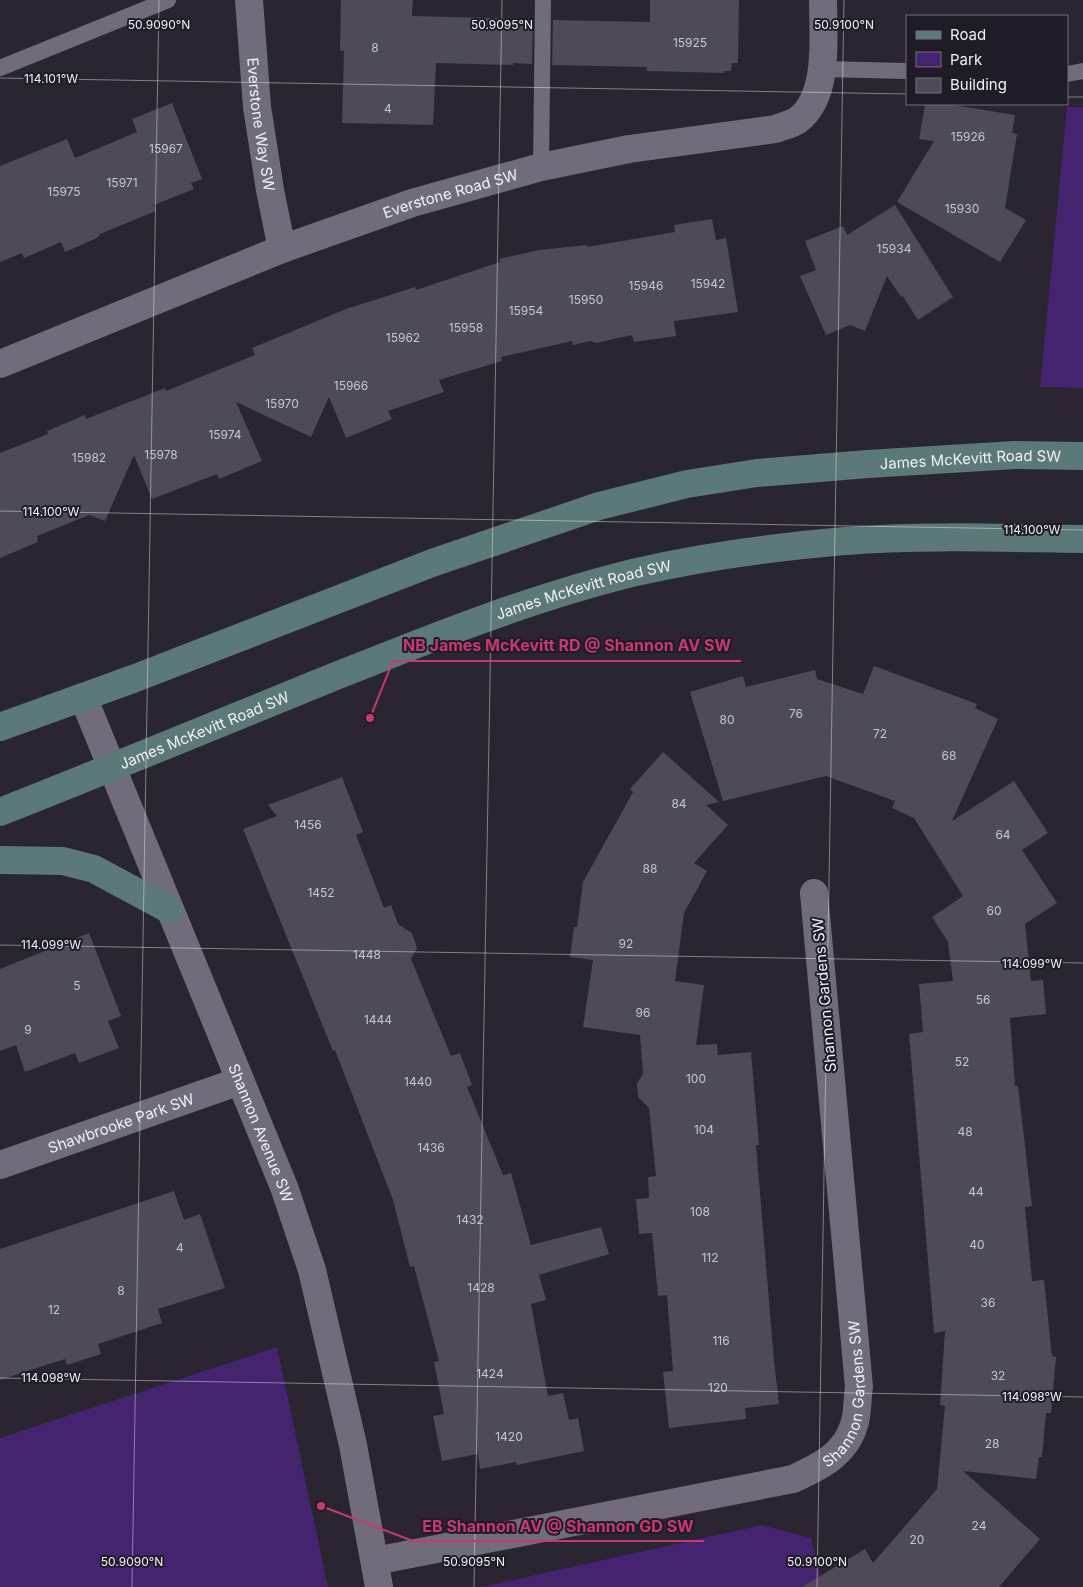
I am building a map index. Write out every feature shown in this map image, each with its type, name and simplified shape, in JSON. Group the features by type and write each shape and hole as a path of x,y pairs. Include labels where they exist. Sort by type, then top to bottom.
{"main road":[{"name":"James McKevitt Road SW","path":"0,727 432,564 598,506 687,484 757,473 1015,455 1083,456"},
{"name":"James McKevitt Road SW","path":"0,812 474,622 552,596 632,574 739,553 846,541 960,538 1083,539"},
{"path":"0,860 63,861 94,870 170,910"}],"street":[{"name":"Everstone Way SW","path":"250,0 257,107 270,190 282,248"},
{"name":"Everstone Road SW","path":"0,364 282,248 412,203 541,167 629,149 776,129 797,121 810,108 818,91 822,70 823,0"},
{"name":"Shannon Avenue SW","path":"83,697 284,1187 312,1270 353,1445 379,1587"},
{"name":"Shannon Gardens SW","path":"374,1561 793,1479 822,1466 842,1450 854,1425 859,1387 814,893"},
{"name":"Shawbrooke Park SW","path":"0,1165 240,1081"}],"lane":[{"path":"0,68 168,0"},
{"path":"541,167 543,0"},
{"path":"822,70 906,71"},
{"path":"1068,74 1083,71"}],"green space":[{"path":"1067,107 1083,107 1083,388 1040,387"},
{"path":"277,1347 328,1587 0,1587 0,1438"},
{"path":"762,1525 811,1538 823,1587 481,1587"}],"building":[{"path":"341,0 413,0 412,16 533,19 532,64 436,63 433,125 342,123 344,51 340,50"},
{"path":"650,0 739,0 738,63 732,63 731,71 724,71 724,73 647,71 647,67 552,65 553,20 650,22"},
{"path":"172,103 202,179 191,183 194,189 154,205 156,211 100,234 97,238 65,252 61,242 24,258 22,253 0,262 0,166 67,139 75,158 137,132 132,119"},
{"path":"925,105 953,105 1015,115 1012,133 1017,134 1005,208 1026,220 1000,262 897,202 934,141 919,139"},
{"path":"895,205 953,297 918,320 887,276 865,331 850,325 826,335 800,276 816,270 805,241 843,226 847,235"},
{"path":"712,219 716,240 726,238 738,312 674,321 676,336 634,342 632,335 596,343 591,341 573,345 572,341 501,357 502,361 439,380 444,392 388,411 392,419 346,438 329,397 311,437 236,402 262,461 219,479 217,474 152,499 134,455 105,521 89,515 37,536 38,542 0,558 0,453 48,434 47,431 85,415 86,419 165,388 166,391 255,355 252,348 346,309 415,287 416,290 500,262 499,259 539,250 587,245 587,247 675,232 674,225"},
{"path":"874,666 977,704 975,708 998,719 952,821 1014,781 1048,833 1022,850 1057,903 1025,924 1031,981 1043,980 1046,1014 1010,1018 1015,1086 1018,1086 1032,1206 1025,1207 1032,1281 1044,1280 1052,1356 1056,1357 1051,1413 1046,1413 1042,1457 1039,1457 1036,1479 963,1471 1040,1539 999,1587 802,1587 865,1549 873,1563 937,1489 945,1406 940,1405 945,1331 934,1333 909,1034 923,1032 919,984 953,981 948,942 932,917 963,896 914,818 892,808 895,801 826,776 723,801 690,692 743,676 746,687 815,670 817,679 863,694"},
{"path":"663,752 719,802 706,805 728,825 694,863 707,871 684,913 675,981 704,985 696,1045 717,1044 718,1055 751,1052 759,1145 756,1145 779,1404 745,1408 746,1419 669,1428 663,1372 673,1371 667,1295 658,1296 652,1233 639,1234 636,1199 649,1198 648,1177 656,1176 649,1108 638,1097 637,1083 643,1074 640,1035 583,1027 593,960 570,957 574,927 577,927 583,882 633,792 630,789"},
{"path":"342,777 363,832 356,835 384,908 391,905 398,924 412,933 417,948 411,959 451,1056 460,1053 472,1085 467,1087 503,1175 511,1173 531,1245 601,1227 609,1254 539,1275 546,1300 531,1304 548,1396 563,1393 569,1420 578,1418 584,1451 517,1465 516,1462 480,1469 478,1454 442,1461 433,1416 444,1414 434,1362 439,1361 414,1266 410,1267 393,1200 335,1050 333,1051 243,829 277,816 268,805"},
{"path":"89,933 121,1016 108,1021 119,1048 79,1063 75,1053 25,1072 16,1045 0,1051 0,969"},
{"path":"174,1191 184,1220 200,1214 225,1288 158,1309 162,1323 98,1344 101,1354 67,1365 65,1359 0,1380 0,1249"}],"place":[{"name":"NB James McKevitt RD @ Shannon AV SW","path":"370,718"},
{"name":"EB Shannon AV @ Shannon GD SW","path":"321,1506"}]}
